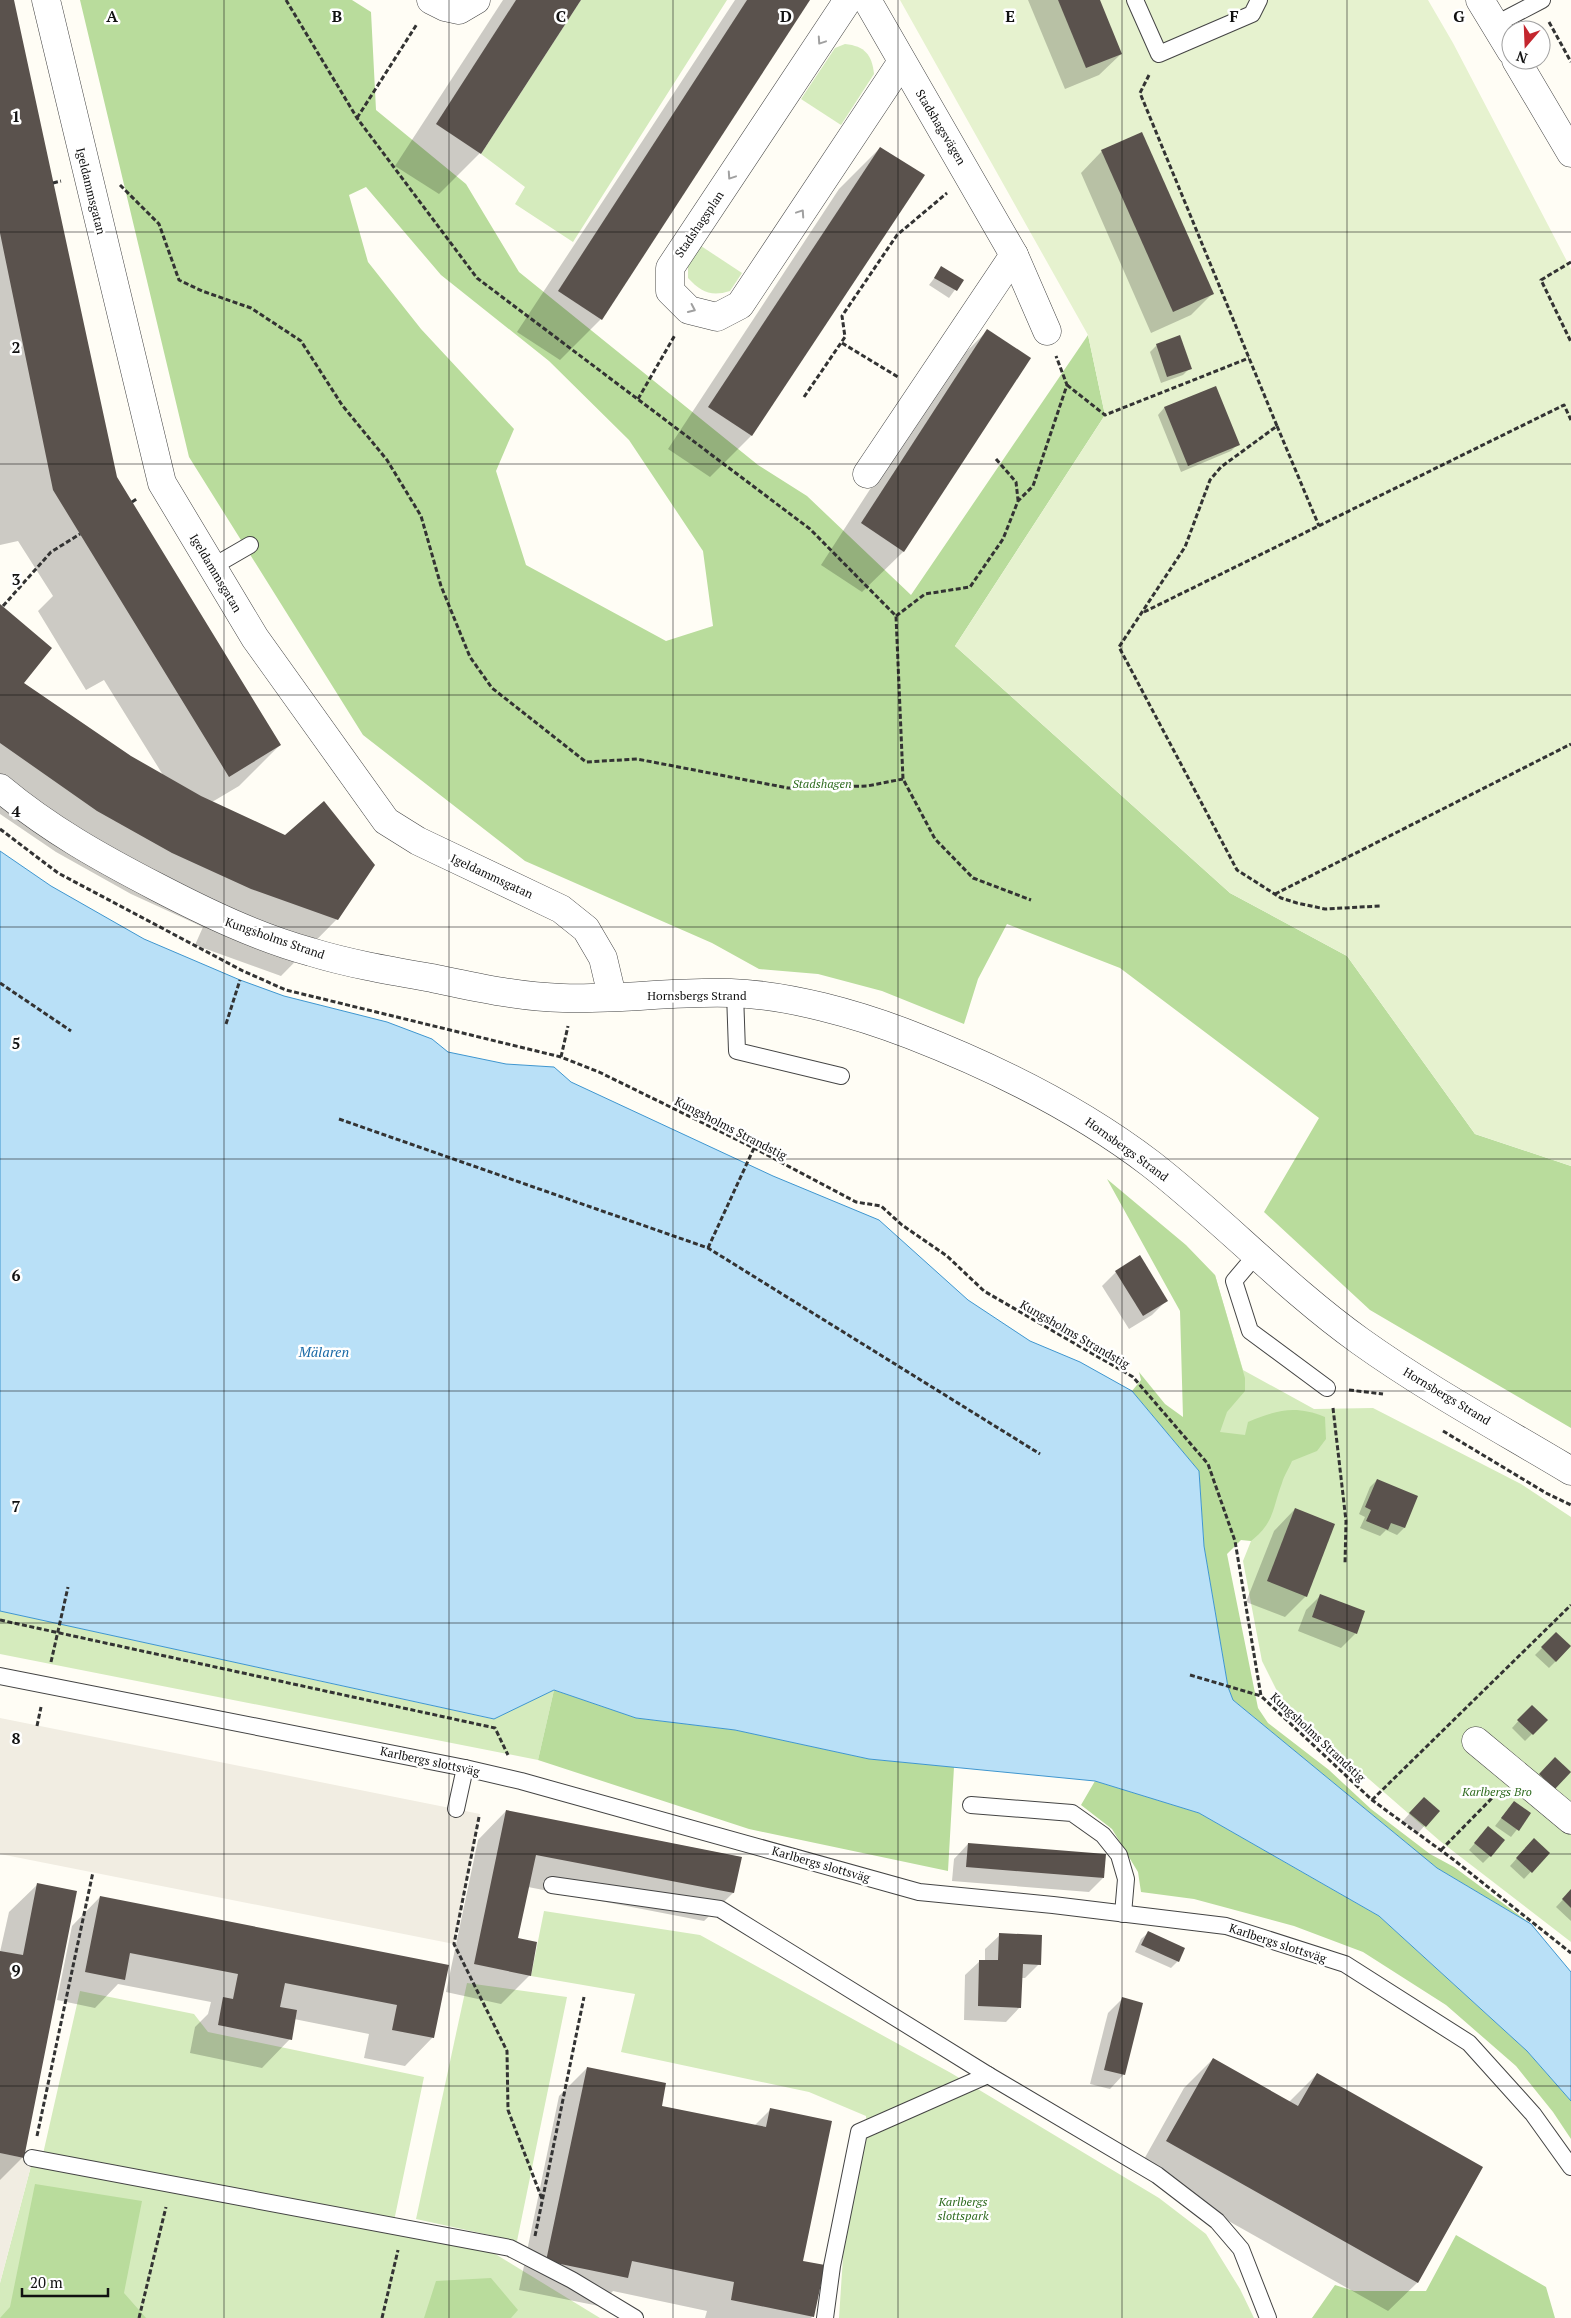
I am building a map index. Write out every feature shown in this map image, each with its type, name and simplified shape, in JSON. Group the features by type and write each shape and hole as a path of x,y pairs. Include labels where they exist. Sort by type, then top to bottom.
{"street":[{"name":"Igeldammsgatan","path":"46,0 162,483 255,638 386,821 418,841 561,909 586,929 602,958 612,996"},
{"path":"432,0 459,10 476,0"},
{"name":"Stadshagsplan","path":"689,310 670,291 670,268 848,0"},
{"name":"Stadshagsvägen","path":"867,0 901,63 969,174 1014,255 1047,331"},
{"path":"1480,0 1501,33"},
{"path":"689,310 717,317 740,304 901,63"},
{"path":"1522,70 1571,153"},
{"path":"867,474 1014,255"},
{"name":"Kungsholms Strand","path":"0,788 85,850 235,926 312,953 466,985 545,997 612,996"},
{"name":"Hornsbergs Strand","path":"612,996 669,993 735,993 836,1010 907,1033 1009,1077 1062,1105 1113,1136 1152,1165 1256,1256 1362,1343 1571,1471"},
{"path":"1476,1741 1571,1820"}],"lane":[{"path":"1135,0 1158,54 1252,14 1259,0"},
{"path":"1496,24 1540,1"},
{"path":"212,567 250,545"},
{"path":"735,993 737,1051 841,1076"},
{"path":"1256,1256 1234,1281 1250,1331 1326,1388"},
{"name":"Karlbergs slottsväg","path":"0,1676 465,1768 521,1781 919,1892 1226,1926 1345,1964 1469,2043 1533,2114 1571,2166"},
{"path":"456,1809 465,1768"},
{"path":"972,1805 1072,1813 1103,1835 1119,1855 1126,1879 1123,1914"},
{"path":"552,1885 720,1909 988,2075 1157,2175 1217,2220 1241,2249 1268,2318"},
{"path":"825,2318 832,2266 858,2132 988,2075"},
{"path":"32,2158 510,2248 572,2280 636,2318"}],"path":[{"path":"286,0 357,118 477,278 810,529 896,616 903,779 935,839 973,878 1031,900"},
{"path":"357,118 432,0"},
{"path":"1540,1 1571,62"},
{"path":"1158,54 1140,93 1319,526"},
{"path":"804,397 845,337 842,316 897,235 969,174"},
{"path":"119,184 159,224 180,280 202,291 251,308 301,341 342,405 387,460 421,516 441,586 470,657 492,688 586,762 637,759 788,788 867,786 903,779"},
{"path":"1571,262 1541,280 1571,342"},
{"path":"638,399 689,310"},
{"path":"1047,331 1067,385 1105,415 1249,358"},
{"path":"842,343 885,369"},
{"path":"896,616 926,594 970,587 1003,539 1018,501 1033,486 1067,385"},
{"path":"1142,613 1564,406 1571,420"},
{"path":"1277,426 1221,467 1210,480 1186,547 1119,647 1237,870 1275,894 1297,903 1325,909 1380,906"},
{"path":"996,459 1016,482 1018,501"},
{"path":"132,502 139,497"},
{"path":"3,606 51,552 80,534"},
{"path":"1275,894 1571,744"},
{"path":"226,1024 240,980"},
{"path":"0,983 71,1031"},
{"name":"Kungsholms Strandstig","path":"569,1021 561,1057 598,1072 754,1148 856,1202 881,1206 902,1224 947,1256 984,1292 1133,1377 1208,1464 1235,1541 1261,1696 1372,1800 1441,1851 1571,1953"},
{"path":"339,1119 708,1248 1040,1454"},
{"path":"708,1248 754,1148"},
{"path":"1344,1564 1346,1520 1335,1416 1326,1388 1383,1394"},
{"path":"1438,1426 1455,1440 1546,1493 1571,1505"},
{"path":"60,1624 68,1587"},
{"path":"1372,1800 1571,1605"},
{"path":"0,1620 495,1728 521,1781"},
{"path":"1190,1675 1261,1696"},
{"path":"1441,1851 1516,1774"},
{"path":"456,1809 480,1814 454,1944 507,2051 508,2110 542,2198"},
{"path":"32,2158 93,1872"},
{"path":"531,2258 584,1997"},
{"path":"139,2318 171,2185"},
{"path":"382,2318 403,2228"}],"green space":[{"name":"Stadshagen","path":"80,0 352,0 371,12 376,110 466,184 519,272 758,465 807,496 911,595 1088,335 1105,415 955,646 1230,893 1347,956 1475,1134 1571,1166 1571,1428 1370,1310 1264,1212 1319,1118 1120,968 1007,924 978,979 964,1024 882,991 818,974 759,969 712,943 525,861 363,735 189,457","holes":["366,187 441,275 549,361 629,440 703,551 713,626 666,641 526,565 496,471 514,429 421,329 368,262 349,195"]},
{"path":"581,0 727,0 573,242 515,204 525,187 481,154"},
{"path":"900,0 1428,0 1453,43 1571,269 1571,1166 1475,1134 1347,956 1230,893 955,646 1105,415 1088,335"},
{"path":"845,44 858,47 866,53 874,74 841,125 801,99 835,48"},
{"path":"698,244 742,273 730,291 723,293 707,292 697,287 688,278 688,259"},
{"path":"1107,1179 1186,1245 1215,1275 1245,1378 1245,1391 1227,1412 1220,1432 1245,1435 1248,1422 1268,1414 1286,1410 1304,1411 1325,1417 1326,1439 1317,1451 1292,1461 1283,1480 1272,1515 1265,1528 1251,1541 1241,1540 1227,1554 1258,1708 1268,1723 1329,1770 1371,1809 1430,1854 1454,1867 1531,1924 1437,1868 1233,1700 1228,1687 1204,1546 1199,1471 1132,1391 1141,1380 1139,1372 1165,1404 1183,1417 1180,1311"},
{"name":"Karlbergs Bro","path":"1215,1275 1243,1370 1314,1409 1373,1408 1521,1484 1571,1517 1571,1942 1440,1841 1284,1705 1262,1661 1243,1561 1251,1541 1205,1443"},
{"path":"0,1611 493,1719 554,1690 538,1760 0,1654"},
{"path":"554,1690 636,1718 735,1730 869,1759 954,1767 948,1871 749,1829 538,1760"},
{"path":"1095,1781 1199,1813 1379,1916 1527,2051 1571,2101 1571,2139 1553,2112 1516,2066 1446,2005 1363,1952 1294,1926 1194,1899 1141,1892 1138,1872 1112,1829 1081,1805"},
{"name":"Karlbergs slottspark","path":"544,1911 700,1935 951,2073 1159,2198 1206,2234 1240,2289 1254,2318 839,2318 844,2242 867,2136 866,2116 809,2092 621,2052 635,1994 531,1976"},
{"path":"467,1983 567,1997 517,2241 416,2219"},
{"path":"80,1991 194,2014 208,2032 424,2077 394,2221 43,2154"},
{"path":"31,2166 492,2252 600,2318 0,2318 0,2283"},
{"path":"35,2184 142,2201 124,2293 146,2318 0,2318 10,2307"},
{"path":"1456,2235 1546,2287 1555,2318 1312,2318 1335,2285 1354,2291 1426,2291"},
{"path":"491,2278 518,2310 511,2318 424,2318 436,2281"}],"shaded area":[{"path":"0,1718 480,1814 454,1944 0,1854"},
{"path":"0,2153 24,2158 31,2166 0,2283"}],"water":[{"name":"Mälaren","path":"0,851 51,886 144,939 240,980 284,996 387,1022 432,1039 448,1052 506,1064 554,1067 571,1082 773,1176 879,1220 968,1300 1030,1341 1080,1362 1132,1391 1199,1471 1204,1546 1228,1687 1233,1700 1437,1868 1531,1924 1571,1972 1571,2101 1527,2051 1379,1916 1199,1813 1095,1781 869,1759 735,1730 636,1718 554,1690 494,1719 0,1611"}],"building":[{"path":"0,0 14,0 117,477 281,745 229,777 53,490 0,233"},
{"path":"516,0 581,0 481,154 436,124"},
{"path":"747,0 810,0 602,320 558,291"},
{"path":"1058,0 1100,0 1122,54 1086,68"},
{"path":"1142,132 1214,294 1173,312 1101,150"},
{"path":"880,147 925,175 752,436 708,407"},
{"path":"941,266 964,280 957,291 934,278"},
{"path":"987,329 1031,358 904,552 861,523"},
{"path":"1180,335 1192,369 1167,377 1156,344"},
{"path":"1216,386 1240,445 1188,466 1164,407"},
{"path":"0,604 52,648 24,683 131,756 201,796 285,835 324,801 375,865 338,920 251,889 172,853 97,811 0,743"},
{"path":"1140,1255 1168,1301 1143,1316 1115,1271"},
{"path":"1377,1479 1418,1496 1405,1528 1391,1523 1388,1530 1366,1521 1371,1510 1365,1507"},
{"path":"1295,1508 1335,1524 1307,1597 1267,1581"},
{"path":"1320,1594 1365,1611 1357,1634 1312,1617"},
{"path":"1556,1632 1571,1646 1556,1662 1541,1647"},
{"path":"1532,1705 1548,1720 1533,1735 1517,1720"},
{"path":"1555,1757 1571,1772 1555,1789 1539,1774"},
{"path":"1424,1797 1440,1811 1426,1827 1409,1813"},
{"path":"1514,1801 1531,1813 1519,1831 1501,1818"},
{"path":"506,1810 742,1857 734,1893 536,1855 518,1938 537,1942 531,1976 474,1964"},
{"path":"1488,1826 1505,1840 1491,1857 1474,1843"},
{"path":"1534,1838 1550,1853 1532,1873 1516,1858"},
{"path":"968,1843 1106,1854 1104,1878 966,1867"},
{"path":"37,1883 77,1891 24,2158 0,2153 0,1951 23,1955"},
{"path":"1571,1889 1571,1908 1562,1899"},
{"path":"100,1896 449,1965 434,2038 392,2030 397,2005 285,1983 280,2007 297,2010 292,2040 218,2025 223,1997 233,1999 238,1974 130,1953 125,1980 85,1972"},
{"path":"1148,1931 1185,1948 1179,1962 1141,1945"},
{"path":"999,1933 1042,1935 1041,1965 1023,1964 1021,2008 978,2006 979,1960 998,1960"},
{"path":"1122,1997 1143,2003 1125,2075 1104,2070"},
{"path":"1213,2058 1298,2106 1317,2073 1483,2167 1418,2283 1166,2141"},
{"path":"587,2067 666,2083 662,2106 766,2127 770,2108 832,2121 803,2261 825,2265 814,2317 731,2300 734,2282 632,2261 628,2278 546,2261"}]}
